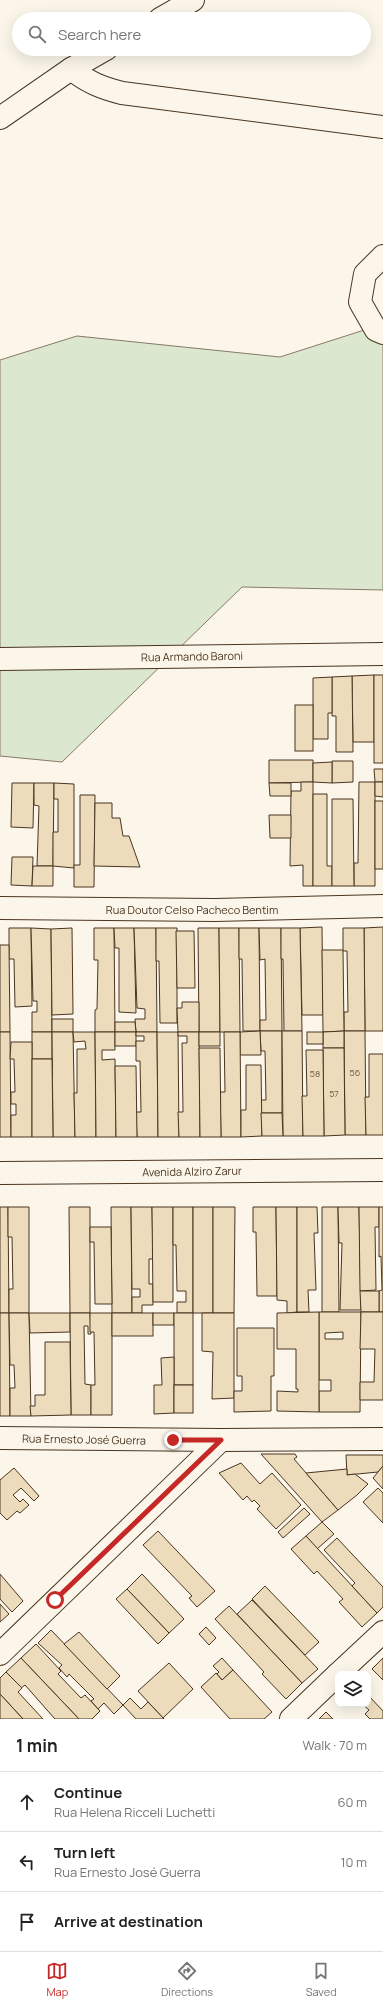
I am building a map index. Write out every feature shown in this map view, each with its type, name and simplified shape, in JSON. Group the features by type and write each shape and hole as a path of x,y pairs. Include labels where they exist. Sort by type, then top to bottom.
{"street":[{"path":"172,12 193,0"},
{"path":"0,118 71,69 94,56"},
{"path":"71,69 84,79 100,88 122,93 383,127"},
{"path":"383,256 365,274 360,302 376,330 383,333"},
{"name":"Rua Armando Baroni","path":"0,659 383,654"},
{"name":"Rua Doutor Celso Pacheco Bentim","path":"0,908 215,910 383,906"},
{"name":"Avenida Alziro Zarur","path":"0,1173 383,1170"},
{"name":"Rua Ernesto José Guerra","path":"0,1438 221,1440 383,1439"},
{"path":"0,1654 221,1440"},
{"path":"341,1671 383,1632"},
{"path":"290,1719 335,1677"}],"green space":[{"path":"383,324 383,590 242,587 62,762 0,756 0,360 77,336 280,357"}],"building":[{"path":"374,675 374,742 353,742 352,676"},
{"path":"374,675 383,675 383,763 374,763"},
{"path":"352,676 353,752 336,752 336,716 332,716 332,677"},
{"path":"332,677 332,713 328,713 328,739 313,739 313,678"},
{"path":"295,705 313,705 313,751 295,751"},
{"path":"269,760 313,760 313,782 269,783"},
{"path":"332,761 353,761 353,782 332,783"},
{"path":"332,762 332,783 313,782 313,763"},
{"path":"374,769 383,769 383,782 375,782"},
{"path":"301,782 313,782 313,886 303,886 303,865 290,866 291,791 301,791"},
{"path":"359,782 375,782 375,886 354,886 354,863 358,863"},
{"path":"375,782 383,782 383,797 375,796"},
{"path":"12,783 34,783 33,828 11,827"},
{"path":"34,783 54,783 53,866 37,866 39,806 34,805"},
{"path":"54,783 74,784 74,868 53,866 53,832 58,832 58,799 54,799"},
{"path":"269,783 291,783 291,796 270,796"},
{"path":"313,794 327,794 327,866 332,866 332,886 313,886"},
{"path":"80,795 95,795 94,887 74,887 74,865 80,865"},
{"path":"332,799 353,799 354,886 332,886"},
{"path":"375,801 383,801 383,869 375,869"},
{"path":"95,803 112,803 112,818 120,818 123,836 129,836 140,867 94,866"},
{"path":"269,815 291,815 291,838 270,838"},
{"path":"12,857 33,857 32,886 11,885"},
{"path":"33,866 53,866 53,886 32,886"},
{"path":"322,927 323,1015 302,1015 300,928"},
{"path":"383,927 383,1031 365,1031 364,928"},
{"path":"9,928 31,928 32,1006 15,1007 14,959 9,959"},
{"path":"31,928 51,929 52,1032 32,1032 32,1012 37,1012 37,1001 33,1001"},
{"path":"72,928 73,1014 52,1015 51,929"},
{"path":"94,928 114,928 115,1032 95,1032 98,960 94,960"},
{"path":"114,928 134,928 136,1013 119,1012 119,948 115,948"},
{"path":"134,928 156,928 157,1032 136,1032 135,1019 145,1019 145,1009 137,1008"},
{"path":"156,928 177,928 177,1023 160,1023 159,961 156,961"},
{"path":"198,928 219,928 220,1032 199,1032"},
{"path":"219,928 239,928 240,1032 220,1032"},
{"path":"239,928 259,928 260,1031 243,1031 242,959 239,959"},
{"path":"259,928 281,928 282,1031 260,1031 260,1020 266,1020 265,959 260,960"},
{"path":"281,928 300,928 302,1031 284,1031"},
{"path":"343,928 364,928 365,1031 344,1031 344,1012 348,1012 347,951 343,951"},
{"path":"176,931 194,931 195,988 177,988"},
{"path":"0,945 9,945 10,1032 0,1032"},
{"path":"322,950 343,950 344,1031 323,1032"},
{"path":"182,1002 199,1002 199,1032 178,1032 177,1008 182,1008"},
{"path":"52,1019 73,1019 73,1032 52,1032"},
{"path":"115,1022 135,1022 136,1032 115,1032"},
{"path":"260,1031 282,1031 282,1113 261,1113 261,1100 266,1100 265,1051 261,1051"},
{"path":"260,1031 261,1055 240,1055 240,1032"},
{"path":"282,1031 302,1031 303,1136 283,1136"},
{"path":"344,1031 365,1031 366,1135 345,1135"},
{"path":"344,1031 344,1048 323,1048 323,1032"},
{"path":"0,1032 10,1032 11,1137 0,1137"},
{"path":"32,1032 52,1032 52,1059 32,1059"},
{"path":"52,1032 73,1032 75,1137 53,1137"},
{"path":"73,1032 95,1032 96,1137 75,1137 74,1093 77,1093 77,1049 86,1049 85,1041 74,1042"},
{"path":"95,1032 115,1032 115,1050 102,1050 102,1060 115,1059 116,1137 96,1137"},
{"path":"115,1032 136,1032 136,1046 115,1046"},
{"path":"136,1032 157,1032 158,1137 137,1137 136,1112 141,1112 140,1061 136,1061 136,1041 144,1041 144,1036 136,1036"},
{"path":"157,1032 178,1032 179,1137 158,1137"},
{"path":"178,1032 199,1032 200,1137 179,1137 178,1112 183,1112 182,1043 187,1043 187,1036 178,1036"},
{"path":"199,1032 220,1032 220,1046 199,1046"},
{"path":"224,1032 240,1032 241,1137 221,1137 220,1092 225,1092"},
{"path":"307,1032 323,1032 323,1044 307,1044"},
{"path":"11,1042 32,1042 32,1137 11,1137 11,1115 16,1115 16,1104 11,1104 11,1092 15,1092 14,1059 10,1059"},
{"path":"199,1048 220,1048 221,1137 200,1137"},
{"path":"323,1048 344,1048 345,1135 324,1136"},
{"path":"306,1050 323,1050 324,1136 303,1136 302,1096 307,1096"},
{"path":"369,1054 383,1054 383,1135 366,1135 365,1097 369,1097"},
{"path":"32,1059 52,1059 53,1137 32,1137"},
{"path":"246,1065 261,1065 262,1136 241,1137 241,1110 246,1110"},
{"path":"115,1066 136,1066 137,1137 116,1137"},
{"path":"261,1113 282,1113 283,1136 262,1136"},
{"path":"0,1207 8,1207 9,1313 0,1313"},
{"path":"8,1207 29,1207 29,1313 9,1313 9,1289 13,1289 12,1237 8,1237"},
{"path":"69,1207 90,1207 90,1313 70,1313"},
{"path":"111,1207 131,1207 132,1313 112,1313"},
{"path":"131,1207 152,1207 153,1259 149,1259 149,1284 153,1284 153,1305 142,1305 142,1313 132,1313 132,1297 140,1297 140,1289 132,1289"},
{"path":"152,1207 173,1207 173,1302 153,1302"},
{"path":"173,1207 193,1207 193,1313 177,1313 177,1302 186,1302 186,1291 177,1291 176,1245 173,1245"},
{"path":"193,1207 213,1207 213,1313 193,1313"},
{"path":"213,1207 235,1207 234,1313 213,1313"},
{"path":"253,1207 276,1207 277,1296 257,1296 256,1232 253,1232"},
{"path":"276,1207 297,1207 297,1312 287,1313 287,1301 277,1300"},
{"path":"297,1207 317,1207 318,1233 314,1233 316,1290 308,1290 309,1312 297,1312"},
{"path":"322,1207 338,1207 339,1312 322,1312"},
{"path":"338,1207 359,1207 361,1310 340,1310 342,1243 339,1243"},
{"path":"359,1207 379,1207 379,1227 375,1227 376,1290 360,1291"},
{"path":"379,1207 383,1207 383,1312 379,1312 379,1291 382,1290 381,1256 379,1257"},
{"path":"90,1227 111,1227 112,1304 95,1304 94,1242 90,1242"},
{"path":"360,1291 379,1291 379,1312 361,1312"},
{"path":"319,1312 361,1312 360,1412 319,1412 319,1391 331,1391 331,1380 319,1380","holes":["343,1332 343,1339 325,1339 325,1333"]},
{"path":"319,1312 319,1412 277,1411 277,1391 298,1392 298,1389 296,1389 296,1349 277,1349 277,1313"},
{"path":"361,1312 383,1312 383,1400 360,1400 360,1382 374,1382 375,1349 360,1349"},
{"path":"0,1313 9,1313 10,1416 0,1416"},
{"path":"9,1313 29,1313 31,1416 10,1416 10,1388 15,1388 14,1365 10,1365"},
{"path":"29,1313 70,1313 70,1332 30,1333"},
{"path":"70,1313 90,1313 91,1334 88,1334 88,1326 84,1326 85,1384 91,1385 91,1415 71,1415"},
{"path":"90,1313 112,1313 112,1415 91,1415 91,1385 95,1385 94,1332 90,1332"},
{"path":"112,1313 153,1313 153,1336 112,1336"},
{"path":"153,1313 174,1313 174,1325 153,1325"},
{"path":"174,1313 193,1313 193,1385 174,1385"},
{"path":"202,1313 234,1313 234,1398 212,1399 213,1352 202,1351"},
{"path":"237,1328 274,1328 274,1376 271,1376 271,1411 234,1412 234,1391 242,1391 242,1376 237,1376"},
{"path":"45,1342 70,1342 71,1415 31,1416 30,1406 35,1406 35,1395 45,1395"},
{"path":"174,1357 174,1413 154,1414 154,1385 162,1385 161,1358"},
{"path":"174,1385 193,1385 193,1413 174,1413"},
{"path":"261,1454 295,1454 297,1457 294,1459 338,1510 322,1522"},
{"path":"346,1455 383,1455 383,1466 378,1472 347,1475"},
{"path":"241,1463 260,1484 272,1473 301,1505 276,1529 257,1509 260,1506 254,1500 252,1502 247,1496 243,1500 219,1473"},
{"path":"383,1466 383,1489 373,1478"},
{"path":"14,1468 39,1496 34,1501 21,1488 13,1495 20,1502 23,1499 29,1505 20,1513 17,1511 7,1520 0,1513 0,1480"},
{"path":"347,1469 347,1475 355,1474 368,1484 338,1510 306,1473"},
{"path":"378,1488 383,1493 383,1523 363,1502"},
{"path":"304,1508 310,1514 283,1538 278,1532"},
{"path":"322,1522 334,1534 317,1549 306,1536"},
{"path":"158,1531 215,1591 197,1607 189,1598 192,1596 143,1545"},
{"path":"306,1536 377,1613 362,1627 339,1602 343,1599 317,1571 314,1574 291,1549"},
{"path":"337,1538 383,1587 383,1607 377,1613 352,1586 355,1583 324,1550"},
{"path":"0,1574 23,1601 12,1612 0,1599"},
{"path":"142,1574 184,1619 169,1633 127,1589"},
{"path":"265,1586 319,1642 305,1655 252,1599"},
{"path":"127,1589 169,1633 158,1644 116,1599"},
{"path":"252,1600 318,1669 302,1683 237,1614"},
{"path":"0,1604 9,1614 0,1622"},
{"path":"229,1606 302,1683 286,1699 262,1674 264,1672 215,1619"},
{"path":"206,1627 216,1638 209,1645 199,1634"},
{"path":"51,1630 123,1705 114,1714 104,1703 98,1709 91,1701 94,1699 69,1674 67,1677 59,1668 62,1665 38,1643"},
{"path":"79,1632 120,1676 107,1689 64,1644"},
{"path":"36,1644 61,1671 58,1674 81,1698 85,1695 100,1711 92,1719 79,1719 21,1658"},
{"path":"21,1658 79,1719 55,1719 25,1685 21,1688 6,1672"},
{"path":"222,1658 233,1670 222,1680 217,1674 219,1672 213,1666"},
{"path":"383,1658 383,1680 372,1669"},
{"path":"169,1663 193,1689 163,1718 138,1691"},
{"path":"233,1670 272,1712 264,1719 230,1719 201,1687 216,1673 222,1680"},
{"path":"6,1672 22,1688 18,1692 43,1719 23,1719 0,1694 0,1678"},
{"path":"0,1694 23,1719 0,1719"},
{"path":"130,1698 141,1709 148,1702 164,1719 136,1719 123,1705"},
{"path":"371,1698 383,1711 383,1719 370,1719 365,1714 369,1710 366,1707 371,1707"},
{"path":"326,1712 333,1719 319,1719"}],"route":[{"path":"55,1600 221,1440 173,1440"}]}
